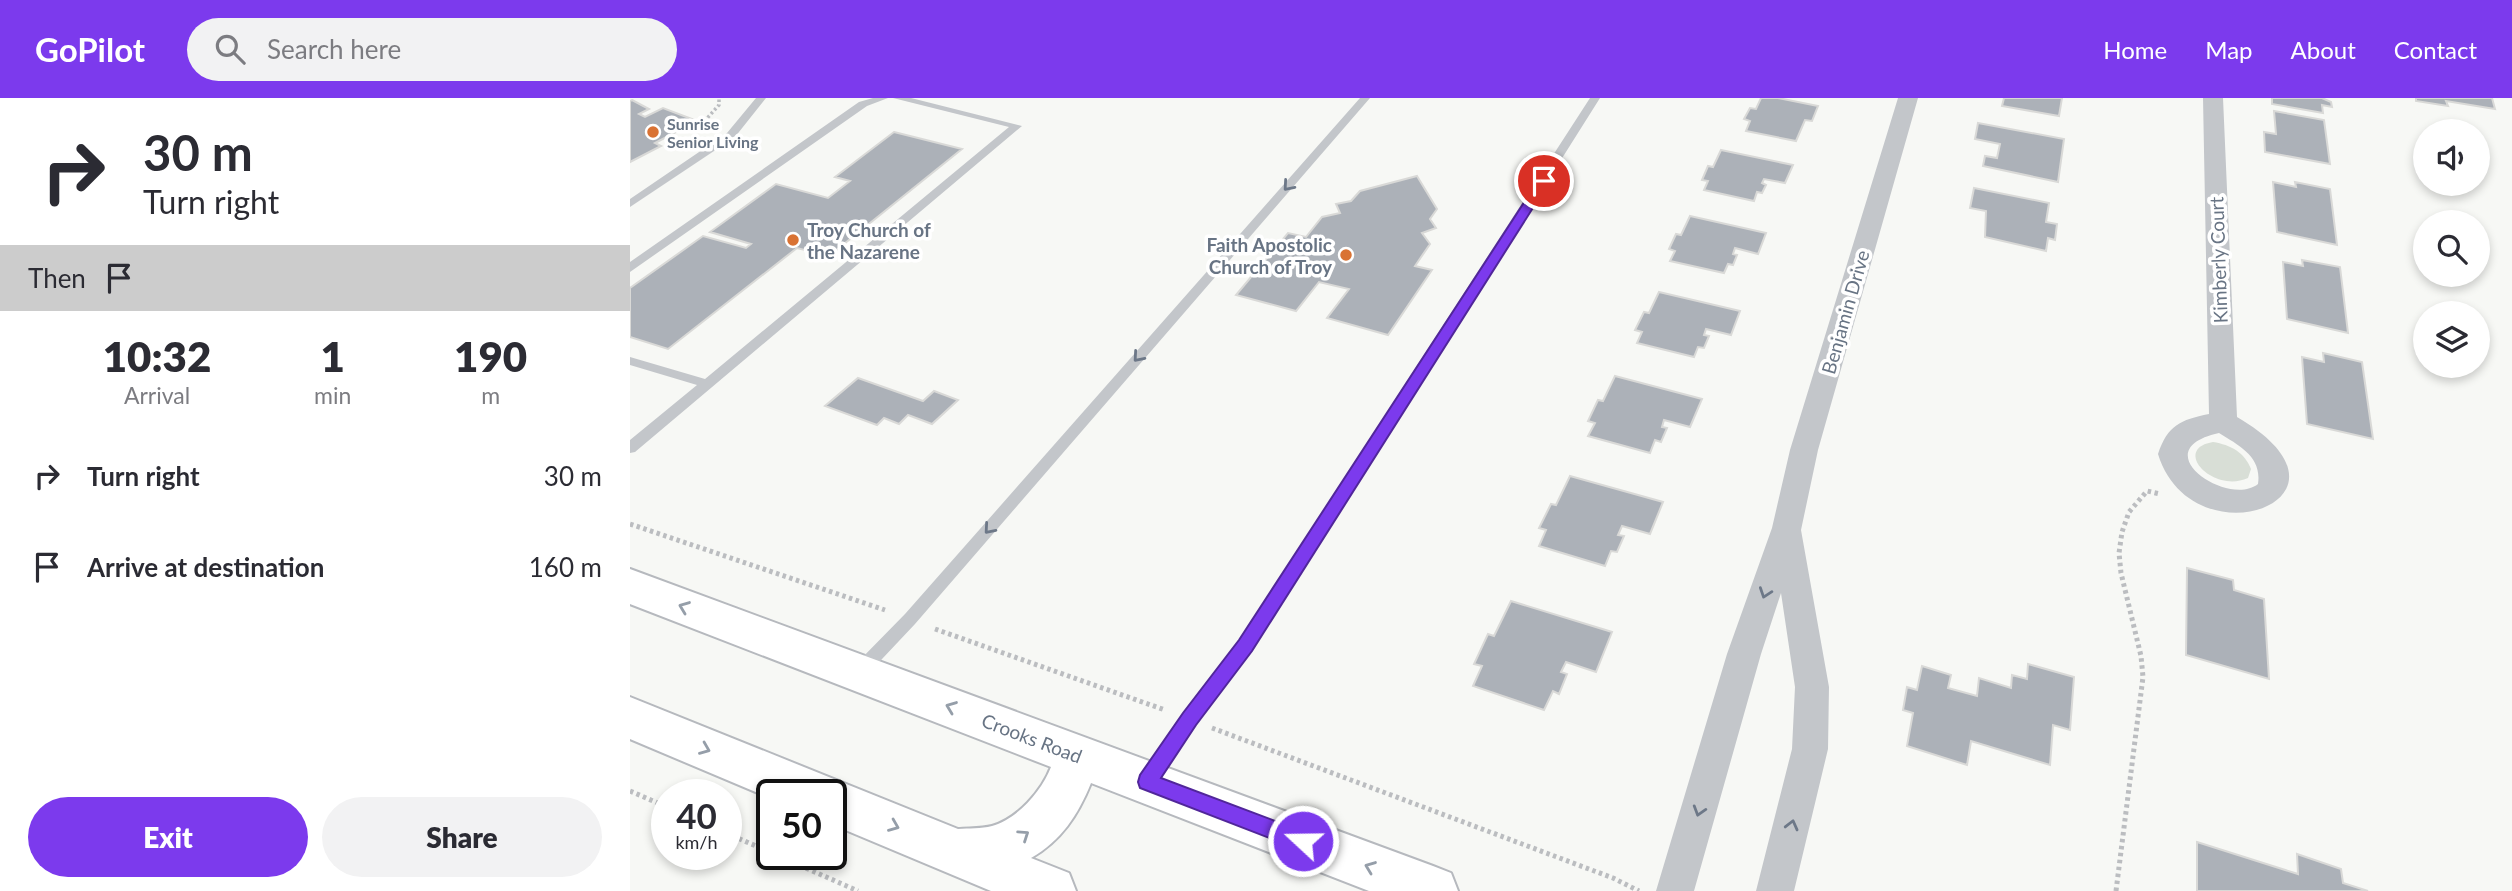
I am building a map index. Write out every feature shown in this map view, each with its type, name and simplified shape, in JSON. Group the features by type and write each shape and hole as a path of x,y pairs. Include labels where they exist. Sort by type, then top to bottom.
{"main road":[{"name":"Crooks Road","path":"630,586 1433,891"},
{"path":"630,718 779,779"},
{"path":"959,853 991,851 1018,840 1041,822 1059,801 1073,775 1077,756"},
{"path":"847,808 1051,891"}],"street":[{"name":"Benjamin Drive","path":"1675,891 1744,654 1787,528 1804,450 1908,98"},
{"name":"Kimberly Court","path":"2213,98 2223,422"},
{"name":"Benjamin Drive","path":"1775,891 1810,749 1812,687 1787,528"}],"lane":[{"path":"630,204 731,135 761,98"},
{"path":"630,268 863,104 883,98"},
{"path":"630,448 1017,125 898,98"},
{"path":"859,673 910,619 1365,98"},
{"path":"1147,782 1189,719 1245,646 1595,98"},
{"path":"630,361 707,384"}],"path":[{"path":"691,132 702,125 719,105 719,98"},
{"path":"2116,891 2143,666 2143,655 2121,574 2119,545 2129,511 2147,491 2169,499"},
{"path":"1208,726 1613,878 1639,891"},
{"path":"630,791 651,800"},
{"path":"810,870 858,891"}],"shaded area":[{"path":"2213,442 2231,447 2241,454 2251,469 2248,478 2222,480 2202,469 2196,461 2196,453 2201,446"}],"building":[{"path":"1761,98 1778,98 1818,106 1812,121 1805,120 1796,141 1746,131 1750,121 1744,119 1750,108 1756,109"},
{"path":"2004,98 2062,98 2059,116 2002,106"},
{"path":"2272,98 2322,98 2331,102 2332,107 2322,105 2323,113 2272,104"},
{"path":"2416,98 2492,98 2495,109 2446,101 2448,106 2416,101"},
{"name":"Sunrise Senior Living","path":"632,100 649,109 639,114 645,117 663,108 697,121 655,143 661,146 630,162"},
{"path":"2274,111 2324,120 2330,164 2265,152 2264,132 2276,134"},
{"path":"1978,123 2064,139 2058,182 1983,166 1985,156 1997,158 2000,144 1975,139"},
{"name":"Troy Church of the Nazarene","path":"894,132 962,149 829,256 797,248 668,349 630,337 630,288 703,236 746,248 751,244 710,232 776,184 828,198 850,181 835,177"},
{"path":"1721,150 1793,165 1785,183 1764,179 1762,183 1766,185 1762,193 1757,192 1754,201 1704,190 1708,181 1702,180 1708,166 1713,167"},
{"name":"Faith Apostolic Church of Troy","path":"1417,176 1437,209 1430,219 1436,228 1422,233 1430,244 1415,266 1432,270 1388,335 1327,318 1349,289 1319,282 1296,311 1236,295 1288,233 1306,237 1322,217 1340,213 1336,204 1351,201 1360,191"},
{"path":"2273,182 2296,187 2295,182 2330,189 2337,245 2277,232"},
{"path":"1974,188 2049,203 2046,222 2057,224 2055,240 2048,238 2046,251 1985,237 1986,211 1970,208"},
{"path":"1690,216 1766,233 1758,254 1735,248 1733,254 1737,255 1733,265 1728,264 1724,273 1670,261 1675,251 1669,249 1676,234 1681,235"},
{"path":"2302,260 2340,267 2348,333 2287,319 2283,262 2303,266"},
{"path":"1659,292 1740,311 1731,335 1706,329 1704,335 1709,336 1704,348 1698,347 1694,357 1637,343 1642,332 1635,330 1644,312 1649,313"},
{"path":"2323,353 2362,362 2373,439 2307,424 2302,357 2324,362"},
{"path":"1615,376 1702,399 1690,427 1664,420 1662,427 1667,428 1661,442 1655,440 1650,453 1588,436 1595,423 1588,421 1598,400 1603,401"},
{"path":"858,378 923,401 934,391 958,400 932,424 908,415 899,424 884,418 877,425 825,406"},
{"path":"1570,476 1663,502 1650,534 1622,526 1618,535 1624,536 1617,552 1611,551 1605,566 1539,546 1546,530 1539,528 1551,504 1556,505"},
{"path":"2187,568 2233,580 2234,590 2264,599 2269,679 2186,655"},
{"path":"1511,601 1612,632 1596,672 1566,662 1561,672 1567,674 1559,694 1553,691 1544,710 1473,686 1482,666 1474,664 1488,634 1494,636"},
{"path":"2028,664 2074,677 2070,730 2053,725 2050,765 1971,741 1967,765 1907,746 1913,713 1903,710 1907,687 1917,690 1922,666 1951,675 1948,688 1977,696 1979,678 2011,688 2012,675 2027,679"},
{"path":"2197,842 2298,874 2297,854 2341,869 2343,883 2368,891 2197,891"}],"place":[{"name":"Sunrise Senior Living","path":"653,132"},
{"name":"Troy Church of the Nazarene","path":"793,240"},
{"name":"Faith Apostolic Church of Troy","path":"1346,255"}],"route":[{"path":"1303,841 1147,782 1189,719 1245,646 1544,181"}]}
